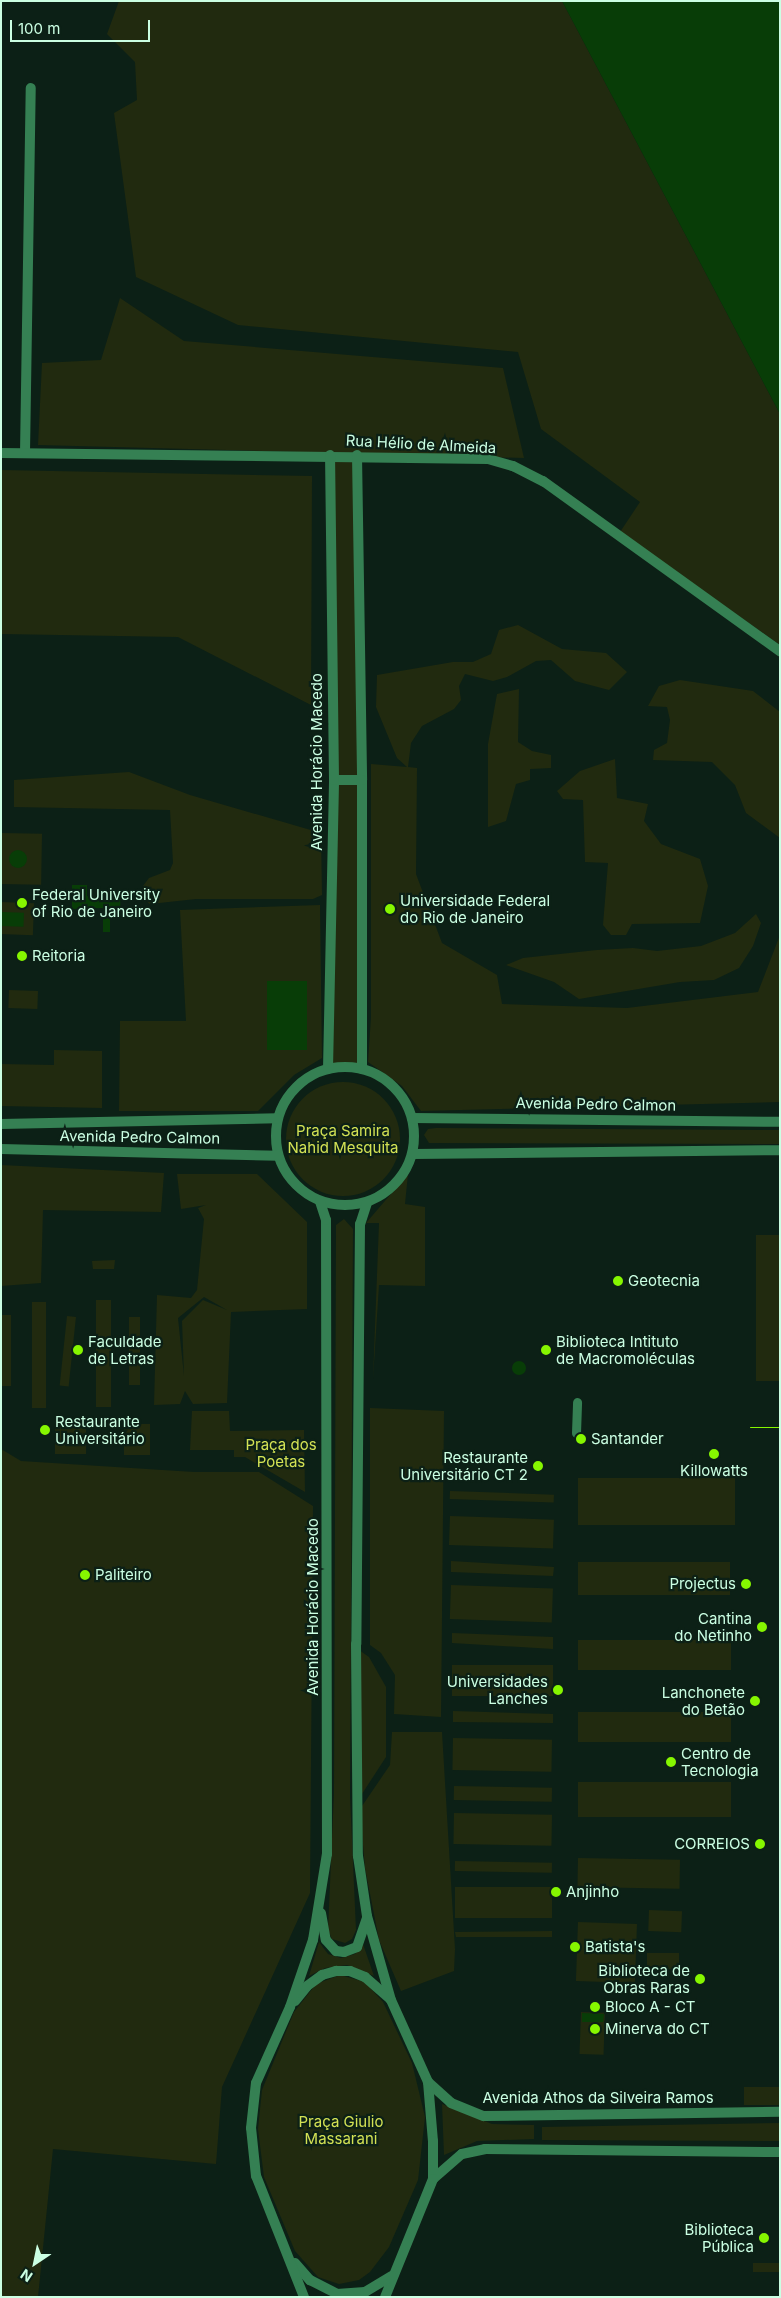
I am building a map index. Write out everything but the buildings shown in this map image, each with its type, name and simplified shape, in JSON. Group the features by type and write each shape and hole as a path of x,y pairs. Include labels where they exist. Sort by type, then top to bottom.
{"street":[{"path":"25,453 31,88"},
{"name":"Rua Hélio de Almeida","path":"1,453 357,455 488,459 513,466 543,481 780,651"},
{"name":"Avenida Horácio Macedo","path":"328,1069 334,780 330,455"},
{"path":"357,455 362,780 362,1069"},
{"path":"334,780 362,780"},
{"path":"328,1069 362,1069 394,1087 412,1118 413,1154 396,1183 367,1203 342,1206 320,1201 302,1191 287,1175 278,1156 275,1137 277,1118 284,1101 296,1086 310,1075 328,1069"},
{"name":"Avenida Pedro Calmon","path":"1,1124 277,1118"},
{"name":"Avenida Pedro Calmon","path":"412,1118 780,1122"},
{"name":"Avenida Pedro Calmon","path":"1,1149 278,1156"},
{"path":"413,1154 780,1150"},
{"name":"Avenida Horácio Macedo","path":"290,2008 320,1907 327,1854 329,1640 326,1220 320,1201"},
{"path":"367,1203 360,1224 355,1808 367,1916 391,2000 428,2082 433,2124 433,2179 385,2297"},
{"path":"576,1433 577,1402"},
{"path":"320,1907 326,1940 336,1950 344,1952 357,1947 367,1916"},
{"path":"304,2297 290,2256 256,2176 251,2128 256,2082 290,2008 307,1986 322,1975 336,1971 350,1972 365,1978 391,2000"},
{"name":"Avenida Athos da Silveira Ramos","path":"428,2082 451,2102 484,2116 780,2112"},
{"path":"433,2179 462,2154 485,2149 780,2152"},
{"path":"290,2256 310,2280 337,2294 365,2292 392,2276"}],"green space":[{"path":"119,1 562,1 780,414 780,645 620,532 640,502 541,429 518,352 238,325 136,277 114,113 137,100 135,62 107,34"},
{"path":"120,298 184,341 503,368 524,458 38,445 42,363 101,360"},
{"path":"330,455 357,455 362,1069 328,1069 334,780"},
{"path":"1,470 312,476 311,705 178,637 1,634"},
{"path":"518,625 562,649 606,653 627,672 609,690 575,681 551,660 536,661 507,677 493,681 465,674 459,686 461,700 454,709 422,726 411,743 408,767 417,768 416,874 442,943 497,975 502,1004 627,1008 758,992 780,935 780,1102 421,1111 402,1086 368,1062 371,1017 371,764 407,767 397,758 376,707 377,675 453,662 473,662 491,654 499,630"},
{"path":"680,680 753,691 780,712 780,838 746,813 735,785 712,762 653,760 654,750 667,743 670,720 667,707 648,706 659,686"},
{"path":"519,689 518,742 532,751 551,755 551,768 530,769 530,780 516,784 506,821 488,827 488,744 497,694"},
{"path":"615,759 617,798 648,804 644,821 661,844 700,859 708,886 700,923 632,924 626,935 611,935 603,925 608,863 585,862 583,800 563,799 557,791 580,771"},
{"path":"129,772 190,795 321,833 322,895 313,899 196,899 150,904 141,897 143,886 149,878 170,870 173,863 170,810 14,807 14,780"},
{"path":"1,833 42,834 41,885 1,884"},
{"path":"1,902 34,903 33,935 1,934"},
{"path":"320,905 322,1058 294,1075 258,1111 119,1111 120,1021 186,1021 180,910"},
{"path":"756,914 761,923 753,946 739,968 714,980 680,982 579,999 554,982 506,965 523,958 597,950 633,948 657,951 701,946 735,933"},
{"path":"9,990 38,991 37,1009 8,1008"},
{"path":"54,1050 102,1051 102,1108 1,1106 1,1064 54,1065"},
{"name":"Praça Samira Nahid Mesquita","path":"343,1082 365,1086 383,1099 396,1117 400,1139 396,1161 383,1179 365,1192 343,1196 321,1192 303,1179 290,1161 286,1139 290,1117 303,1099 321,1086"},
{"path":"428,1129 780,1130 780,1144 429,1143 424,1135"},
{"path":"1,1165 164,1173 161,1212 43,1210 41,1283 1,1286"},
{"path":"177,1174 257,1174 307,1222 307,1309 231,1312 227,1403 193,1404 185,1391 180,1404 154,1405 157,1295 191,1298 197,1290 204,1219 198,1208 206,1205 181,1209","holes":["204,1297 227,1310 203,1300 182,1321 184,1376 178,1318"]},
{"path":"408,1174 405,1204 425,1207 425,1286 379,1285 373,1379 379,1223 366,1223"},
{"path":"344,1219 353,1229 350,1796 356,1930 352,1939 345,1943 332,1939 328,1930 334,1793 336,1225"},
{"path":"756,1235 780,1235 780,1381 756,1381"},
{"path":"115,1260 114,1269 93,1269 92,1261"},
{"path":"96,1300 111,1300 111,1407 96,1407"},
{"path":"32,1302 46,1302 46,1408 32,1408"},
{"path":"1,1315 11,1315 11,1386 1,1386"},
{"path":"67,1316 76,1317 69,1387 60,1386"},
{"path":"129,1317 140,1317 140,1385 129,1385"},
{"path":"370,1408 444,1411 441,1717 394,1714 395,1675 381,1653 370,1645"},
{"name":"Praça dos Poetas","path":"192,1411 229,1411 230,1431 304,1430 305,1492 245,1457 234,1457 234,1450 190,1450"},
{"path":"55,1422 86,1422 86,1454 55,1454"},
{"path":"124,1424 150,1424 150,1455 124,1455"},
{"path":"1,1449 21,1461 194,1472 259,1472 313,1506 310,1893 222,2087 216,2164 53,2149 38,2297 1,2297"},
{"path":"578,1478 735,1478 735,1525 578,1525"},
{"path":"450,1491 554,1495 554,1503 450,1499"},
{"path":"450,1516 554,1520 553,1549 449,1545"},
{"path":"451,1561 554,1567 553,1576 451,1572"},
{"path":"578,1562 730,1562 730,1595 578,1595"},
{"path":"451,1585 553,1589 552,1623 450,1619"},
{"path":"452,1633 553,1637 553,1649 452,1643"},
{"path":"578,1640 731,1640 731,1670 578,1670"},
{"path":"359,1650 369,1657 386,1687 386,1757 360,1797"},
{"path":"452,1665 553,1665 553,1696 452,1696"},
{"path":"453,1711 553,1714 553,1723 453,1722"},
{"path":"578,1712 731,1712 731,1742 578,1742"},
{"path":"392,1732 442,1732 455,1949 454,1971 401,1991 379,1940 365,1868 360,1809 390,1765"},
{"path":"453,1738 552,1740 551,1772 452,1770"},
{"path":"578,1782 731,1782 731,1817 578,1817"},
{"path":"454,1786 552,1788 552,1802 454,1800"},
{"path":"454,1813 552,1815 551,1846 453,1844"},
{"path":"578,1858 680,1860 679,1889 577,1887"},
{"path":"455,1861 552,1863 552,1873 455,1871"},
{"path":"455,1887 552,1887 552,1918 455,1918"},
{"path":"649,1910 682,1911 681,1932 648,1931"},
{"path":"578,1922 637,1924 635,1983 576,1981"},
{"path":"552,1931 552,1937 456,1937 455,1932"},
{"path":"319,1942 328,1954 341,1958 355,1954 363,1944 374,1976 347,1965 325,1968 309,1976"},
{"path":"647,1953 679,1953 679,1969 647,1969"},
{"name":"Praça Giulio Massarani","path":"340,1975 365,1982 383,2002 412,2063 425,2117 418,2180 389,2247 370,2272 359,2280 339,2284 318,2277 295,2251 264,2177 258,2129 262,2090 294,2012 316,1984"},
{"path":"581,2012 605,2013 604,2055 580,2054"},
{"path":"744,2087 780,2087 780,2105 744,2105"},
{"path":"442,2104 492,2124 534,2125 534,2139 477,2141 444,2155"},
{"path":"780,2123 780,2141 542,2140 542,2127"},
{"path":"753,2263 780,2263 780,2272 753,2272"}],"shaded area":[{"path":"562,1 780,1 780,414"},
{"path":"14,850 22,850 27,855 25,866 14,868 9,863 9,855"},
{"path":"72,885 87,885 87,896 120,896 121,917 110,917 110,932 103,932 103,908 72,909"},
{"path":"1,912 24,913 23,927 1,926"},
{"path":"267,981 307,981 307,1050 267,1050"},
{"path":"516,1361 522,1361 526,1368 522,1375 516,1375 512,1371 512,1365"},
{"path":"582,2013 604,2014 603,2022 582,2022"}],"tram line":[{"path":"750,1427 780,1427"}],"place":[{"name":"Federal University of Rio de Janeiro","path":"22,903"},
{"name":"Universidade Federal do Rio de Janeiro","path":"390,909"},
{"name":"Reitoria","path":"22,956"},
{"name":"Geotecnia","path":"618,1281"},
{"name":"Faculdade de Letras","path":"78,1350"},
{"name":"Biblioteca Intituto de Macromoléculas","path":"546,1350"},
{"name":"Restaurante Universitário","path":"45,1430"},
{"name":"Santander","path":"581,1439"},
{"name":"Killowatts","path":"714,1454"},
{"name":"Restaurante Universitário CT 2","path":"538,1466"},
{"name":"Paliteiro","path":"85,1575"},
{"name":"Projectus","path":"746,1584"},
{"name":"Cantina do Netinho","path":"762,1627"},
{"name":"Universidades Lanches","path":"558,1690"},
{"name":"Lanchonete do Betão","path":"755,1701"},
{"name":"Centro de Tecnologia","path":"671,1762"},
{"name":"CORREIOS","path":"760,1844"},
{"name":"Anjinho","path":"556,1892"},
{"name":"Batista's","path":"575,1947"},
{"name":"Biblioteca de Obras Raras","path":"700,1979"},
{"name":"Bloco A - CT","path":"595,2007"},
{"name":"Minerva do CT","path":"595,2029"},
{"name":"Biblioteca Pública","path":"764,2238"}]}
